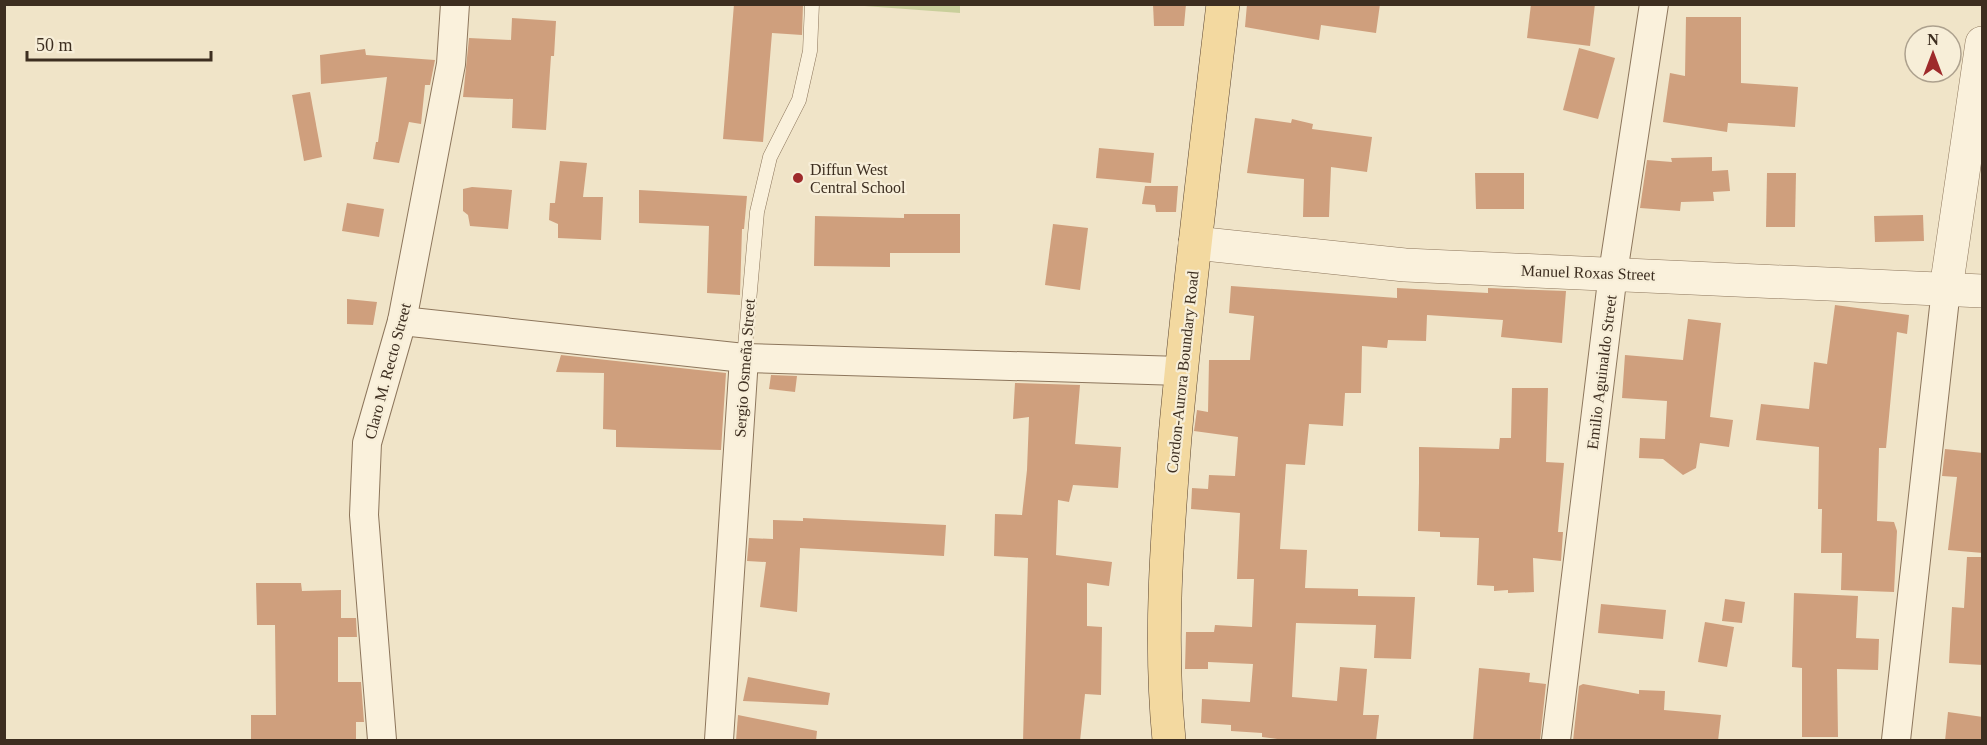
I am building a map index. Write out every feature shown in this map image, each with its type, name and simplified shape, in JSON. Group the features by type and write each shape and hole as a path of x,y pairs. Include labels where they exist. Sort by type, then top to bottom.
{"main road":[{"name":"Cordon-Aurora Boundary Road","path":"1170,741 1164,653 1166,545 1181,371 1223,4"}],"street":[{"name":"Claro M. Recto Street","path":"382,741 364,515 367,443 402,321 451,64 455,4"},
{"name":"Emilio Aguinaldo Street","path":"1556,741 1613,273 1654,4"},
{"path":"1896,741 1946,289 1983,43"},
{"name":"Manuel Roxas Street","path":"1195,243 1405,265 1983,291"},
{"path":"402,321 744,358 1181,371"},
{"name":"Sergio Osmeña Street","path":"719,741 744,358"}],"lane":[{"name":"Sergio Osmeña Street","path":"744,358 757,212 770,158 799,100 810,51 812,4"}],"green space":[{"path":"837,4 960,4 960,13"}],"building":[{"path":"734,4 803,4 802,35 772,33 763,142 723,139"},
{"path":"1153,4 1186,4 1184,26 1154,26"},
{"path":"1247,4 1380,4 1376,33 1321,25 1319,40 1245,27"},
{"path":"1531,4 1595,4 1590,46 1527,38"},
{"path":"1686,17 1741,17 1741,83 1798,87 1795,127 1728,123 1727,132 1663,122 1670,73 1685,76"},
{"path":"512,18 556,21 546,130 512,128 513,99 463,97 469,38 511,40"},
{"path":"1579,48 1615,58 1598,119 1563,110"},
{"path":"365,49 366,55 435,60 430,85 425,85 421,124 409,122 399,163 373,159 376,142 378,142 387,77 321,84 320,55"},
{"path":"310,92 322,157 304,161 292,95"},
{"path":"1255,118 1291,123 1292,119 1313,124 1312,129 1372,137 1367,172 1331,167 1329,217 1303,217 1304,179 1247,173"},
{"path":"1099,148 1154,153 1151,183 1096,178"},
{"path":"1712,157 1712,171 1728,170 1730,191 1713,192 1714,201 1681,202 1680,211 1640,208 1647,160 1672,162 1671,158"},
{"path":"560,161 587,163 583,197 603,197 601,240 558,238 558,224 549,220 550,203 555,203"},
{"path":"1475,173 1524,173 1524,209 1476,209"},
{"path":"1767,173 1796,173 1795,227 1766,227"},
{"path":"1145,186 1178,186 1176,212 1156,212 1155,205 1142,204"},
{"path":"472,187 512,190 508,229 470,226 468,215 463,211 463,189"},
{"path":"639,190 747,196 744,229 742,229 740,295 707,293 709,226 639,223"},
{"path":"347,203 384,209 379,237 342,231"},
{"path":"904,214 960,214 960,253 890,253 890,267 814,266 815,216 904,218"},
{"path":"1923,215 1924,241 1875,242 1874,216"},
{"path":"1053,224 1088,228 1080,290 1045,285"},
{"path":"1231,286 1397,298 1397,288 1488,293 1488,288 1566,291 1562,343 1501,337 1503,320 1427,315 1426,341 1388,340 1387,348 1362,346 1361,393 1345,393 1343,426 1309,424 1305,465 1286,464 1280,549 1307,550 1305,588 1358,589 1358,596 1415,597 1411,659 1374,658 1376,625 1296,623 1292,697 1337,701 1340,667 1367,669 1363,715 1379,715 1376,741 1292,741 1262,737 1262,733 1231,731 1231,725 1201,723 1202,699 1250,702 1253,664 1208,662 1208,669 1185,669 1186,632 1214,632 1215,625 1252,627 1254,579 1237,579 1240,513 1191,509 1192,488 1208,489 1209,475 1235,476 1238,437 1194,431 1197,410 1208,412 1209,360 1250,360 1254,316 1229,313"},
{"path":"347,299 377,302 373,325 347,324"},
{"path":"1835,305 1909,315 1907,334 1897,332 1886,448 1879,448 1877,521 1894,522 1897,531 1894,592 1841,590 1842,553 1821,553 1822,509 1818,509 1819,447 1756,440 1761,404 1809,409 1814,362 1827,364"},
{"path":"1688,319 1721,323 1710,417 1733,420 1729,447 1700,443 1696,468 1683,475 1663,459 1639,458 1640,438 1665,439 1667,401 1622,398 1625,355 1683,360"},
{"path":"561,355 726,373 721,450 616,447 616,430 603,429 604,373 556,372"},
{"path":"771,375 797,376 795,392 769,389"},
{"path":"1015,383 1080,385 1075,444 1121,447 1118,488 1073,485 1069,502 1058,500 1056,555 1112,562 1109,586 1087,583 1087,626 1102,627 1101,695 1085,694 1080,741 1023,741 1028,558 994,556 995,514 1022,515 1029,417 1013,419"},
{"path":"1512,388 1548,388 1546,462 1564,463 1558,532 1563,532 1561,561 1533,558 1534,592 1508,593 1508,590 1494,591 1494,586 1477,585 1479,538 1440,537 1440,532 1418,531 1419,447 1499,449 1500,438 1511,438"},
{"path":"1945,449 1983,453 1983,553 1948,550 1957,477 1942,476"},
{"path":"803,518 946,525 944,556 800,548 797,612 760,607 766,562 747,561 749,538 773,539 773,520 803,521"},
{"path":"1967,557 1983,557 1983,665 1949,663 1952,607 1964,608"},
{"path":"256,583 301,583 302,591 341,590 341,618 356,618 357,637 338,637 338,682 361,682 364,722 356,722 356,741 251,741 251,715 276,715 275,625 257,625"},
{"path":"1794,593 1858,596 1856,638 1879,639 1878,670 1837,669 1838,737 1802,737 1802,668 1792,667"},
{"path":"1725,599 1745,602 1742,623 1722,621"},
{"path":"1601,604 1666,610 1663,639 1598,633"},
{"path":"1705,622 1734,627 1727,667 1698,662"},
{"path":"1479,668 1530,673 1529,682 1546,684 1540,741 1473,741"},
{"path":"748,677 830,693 828,705 743,701"},
{"path":"1583,684 1639,694 1639,690 1665,691 1664,710 1721,715 1718,741 1573,741 1579,686"},
{"path":"1948,712 1983,717 1983,741 1945,741"},
{"path":"738,715 817,731 816,741 736,741"}],"place":[{"name":"Diffun West Central School","path":"798,178"}]}
